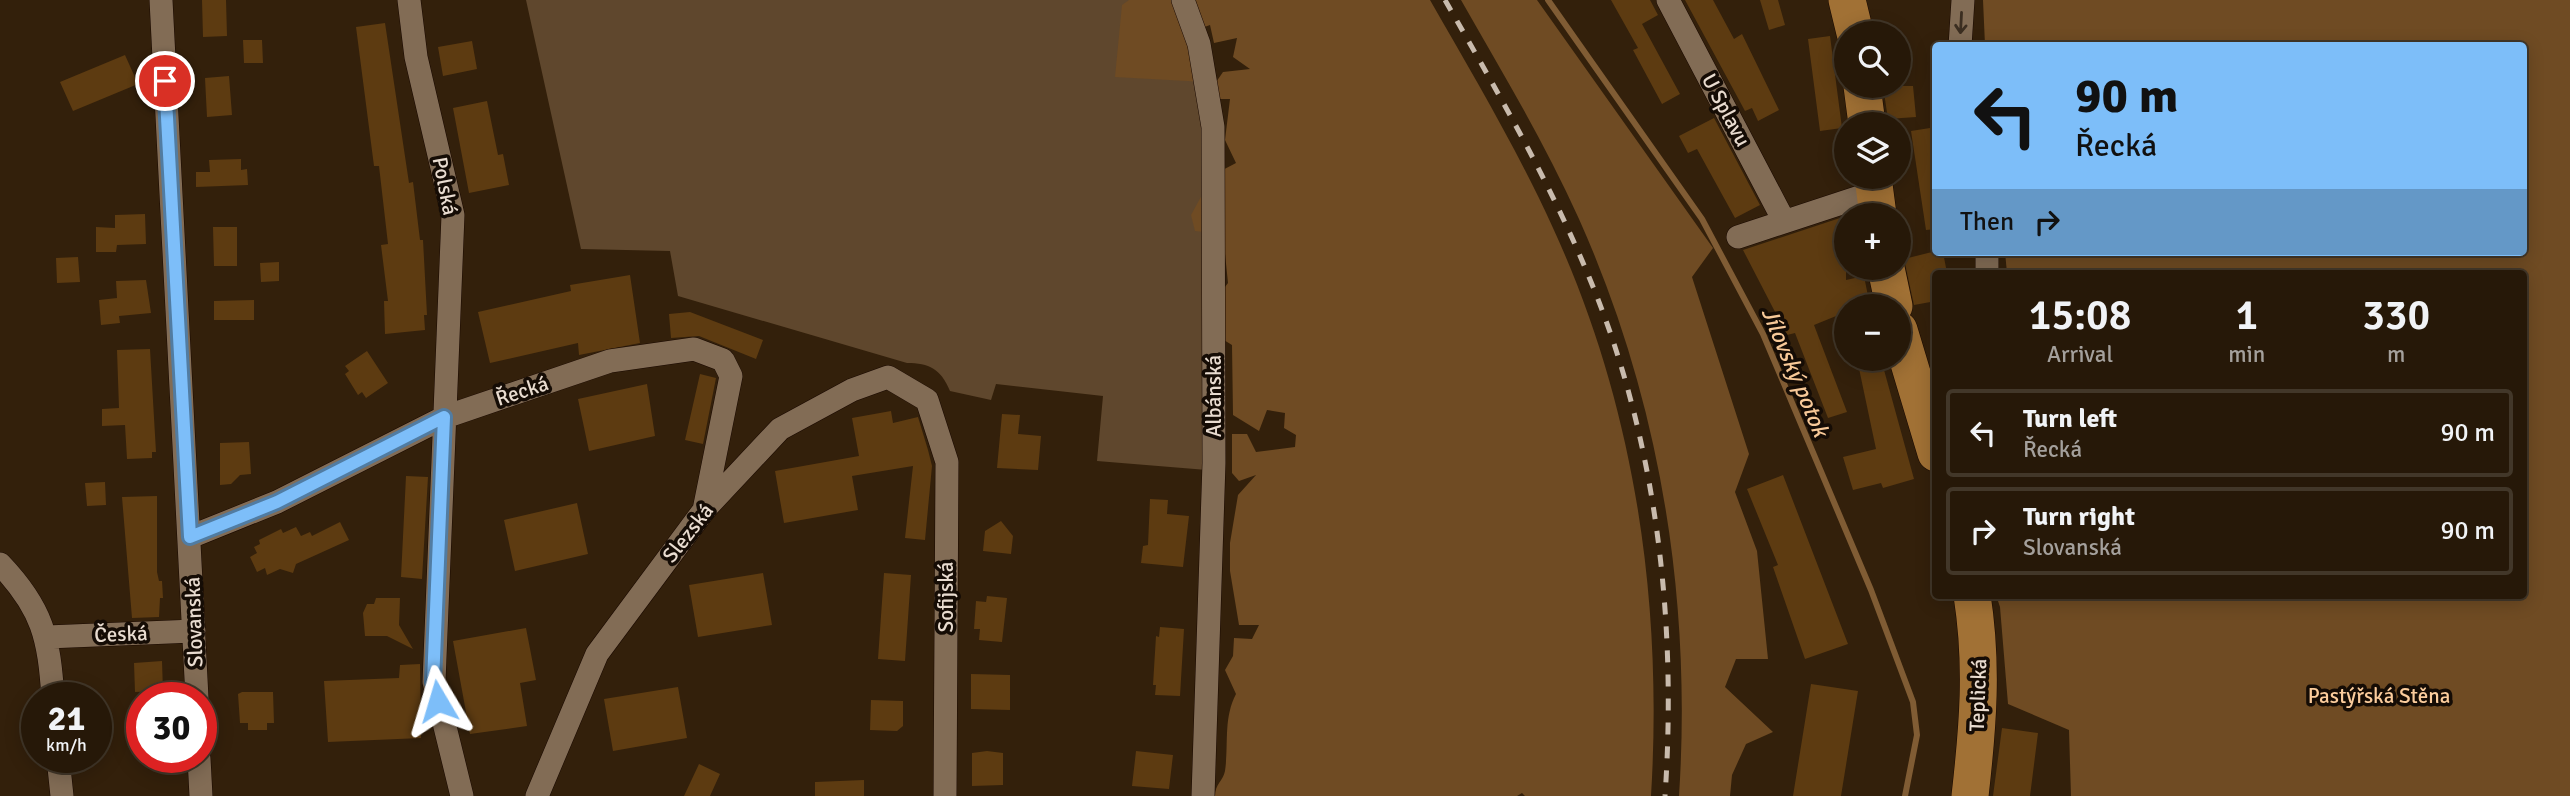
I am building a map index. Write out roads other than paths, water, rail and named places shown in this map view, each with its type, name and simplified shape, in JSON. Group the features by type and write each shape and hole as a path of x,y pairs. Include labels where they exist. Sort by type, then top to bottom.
{"main road":[{"path":"1847,0 1852,21"},
{"path":"1911,370 1932,440"},
{"name":"Teplická","path":"1969,796 1980,710 1979,645 1973,599"}],"street":[{"name":"Slovanská","path":"161,0 196,682"},
{"name":"Polská","path":"409,0 416,57 453,215 433,682 462,796"},
{"name":"Albánská","path":"1183,0 1199,44 1213,127 1214,463 1203,796"},
{"name":"U Splavu","path":"1668,0 1784,221"},
{"path":"1960,42 1963,0"},
{"path":"1738,237 1875,195"},
{"name":"Řecká","path":"190,537 277,502 444,417 610,361 694,349 723,360 731,376 704,510"},
{"name":"Slezská","path":"537,796 597,654 704,510 780,429 852,390 888,377 928,400"},
{"name":"Sofijská","path":"928,400 947,462 945,796"},
{"path":"0,564 28,596 47,637 51,682"},
{"name":"Česká","path":"47,637 194,632"},
{"path":"60,773 62,796"},
{"path":"200,773 201,796"}],"waterway":[{"name":"Jílovský potok","path":"1548,0 1702,219 1763,334 1871,590 1913,702 1917,735 1905,796"}],"railway":[{"path":"1445,0 1522,136 1557,206 1589,277 1631,402 1657,532 1664,598 1668,664 1665,796"}],"park label":[{"name":"Pastýřská Stěna","path":"2379,696"}]}
